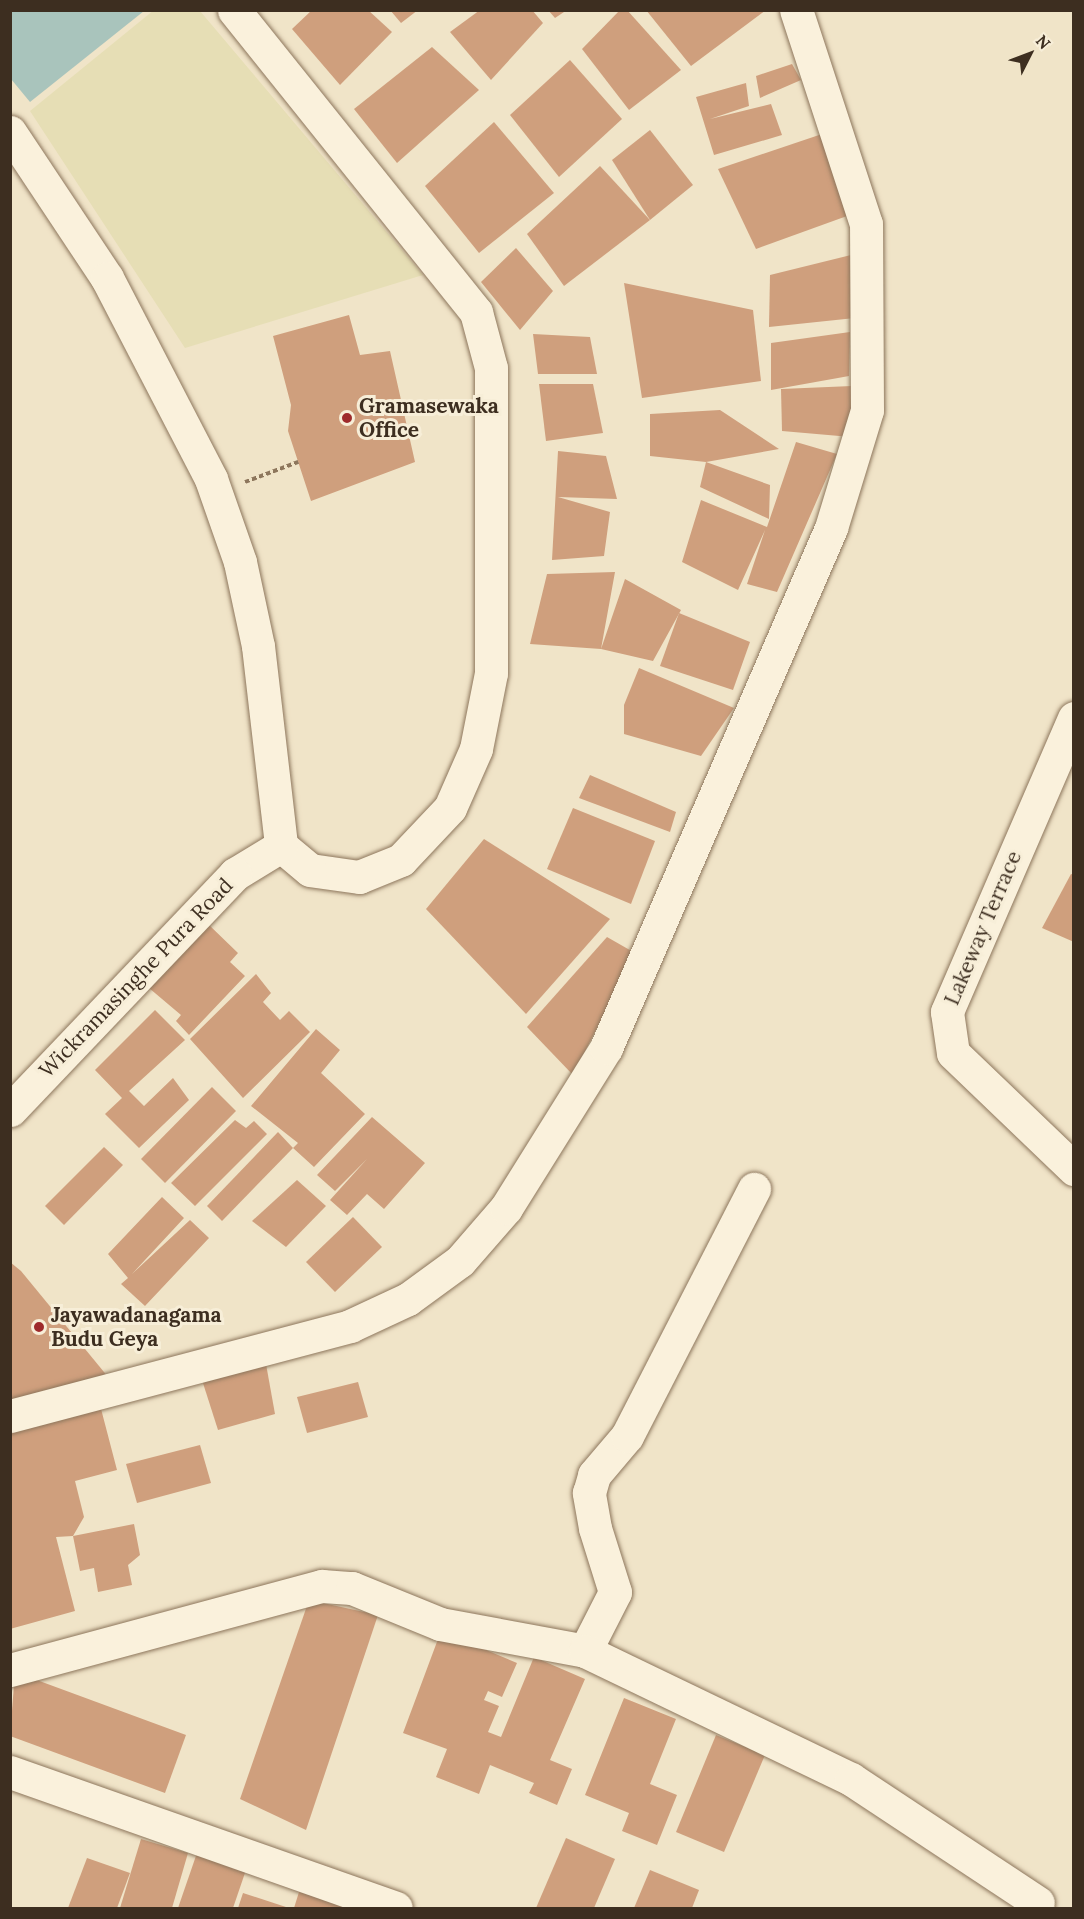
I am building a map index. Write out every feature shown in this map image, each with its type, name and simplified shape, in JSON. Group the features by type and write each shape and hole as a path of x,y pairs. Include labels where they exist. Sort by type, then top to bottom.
{"street":[{"path":"10,132 107,278 211,479 240,562 258,646 281,846 310,870 359,877 401,860 450,808 476,749 491,673 491,368 476,312 234,10"},
{"path":"10,1416 350,1326 408,1299 460,1261 506,1208 606,1048 831,528 867,410 866,224 796,10"},
{"name":"Lakeway Terrace","path":"1074,718 947,1012 953,1053 1074,1169"},
{"name":"Wickramasinghe Pura Road","path":"10,1110 197,911 235,874 281,846"},
{"path":"585,1651 615,1592 595,1528 589,1493 594,1475 627,1436 754,1189"},
{"path":"10,1670 322,1586 352,1588 440,1624 585,1651 851,1779 1038,1903"},
{"path":"10,1772 396,1908"}],"path":[{"path":"260,477 298,462"}],"shaded area":[{"path":"154,10 200,11 423,275 185,348 30,111"}],"water":[{"path":"10,11 144,11 30,102 11,79"}],"building":[{"path":"312,10 368,10 392,32 340,85 292,29"},
{"path":"390,10 418,10 401,23"},
{"path":"480,10 532,10 543,23 491,80 450,32"},
{"path":"548,10 567,10 555,18"},
{"path":"620,10 627,10 681,70 629,110 582,49"},
{"path":"646,10 766,10 691,66"},
{"path":"432,47 479,90 397,163 354,109"},
{"path":"570,60 622,119 559,177 510,115"},
{"path":"792,64 801,80 760,98 756,76"},
{"path":"746,83 749,106 710,119 771,104 782,135 714,155 696,97"},
{"path":"494,122 554,193 479,253 425,186"},
{"path":"650,130 693,185 650,220 612,160"},
{"path":"822,134 847,216 756,249 718,169"},
{"path":"600,166 650,220 564,286 527,234"},
{"path":"516,248 553,291 520,330 481,282"},
{"path":"851,255 855,318 769,327 770,275"},
{"path":"624,283 753,310 761,381 642,398"},
{"name":"Gramasewaka Office","path":"349,315 360,355 390,351 415,462 311,501 288,431 291,405 273,336"},
{"path":"850,332 849,376 771,390 771,343"},
{"path":"533,334 590,337 597,374 538,374"},
{"path":"539,384 593,384 603,433 546,441"},
{"path":"852,386 851,437 782,431 781,389"},
{"path":"720,410 779,449 706,462 650,456 650,414"},
{"path":"796,442 837,454 777,592 747,584 765,530 738,590 682,562 701,500 767,527"},
{"path":"558,451 606,456 617,499 558,497 610,512 604,556 552,560"},
{"path":"706,462 770,485 769,519 700,487"},
{"path":"615,572 601,649 530,644 547,574"},
{"path":"625,579 681,610 653,661 601,649"},
{"path":"679,613 750,642 733,690 660,666"},
{"path":"639,668 734,708 701,756 624,734 624,705"},
{"path":"590,775 676,812 670,832 579,798"},
{"path":"573,808 655,841 631,904 547,869"},
{"path":"484,839 610,919 526,1014 426,909"},
{"path":"1071,874 1074,875 1074,942 1042,928"},
{"path":"208,924 238,953 230,962 245,976 189,1035 176,1021 181,1015 149,988"},
{"path":"607,937 635,953 573,1075 527,1027"},
{"path":"256,974 271,993 263,1002 280,1020 289,1011 310,1032 243,1098 190,1039"},
{"path":"155,1010 185,1040 129,1091 144,1106 173,1078 189,1100 139,1148 105,1114 122,1098 95,1070"},
{"path":"316,1029 340,1050 321,1073 365,1114 314,1167 293,1148 298,1143 251,1106"},
{"path":"212,1087 236,1111 165,1183 141,1159"},
{"path":"372,1117 425,1163 384,1209 367,1194 347,1215 330,1200 367,1159 335,1191 317,1175"},
{"path":"235,1120 246,1128 254,1121 267,1134 195,1206 171,1183"},
{"path":"278,1132 293,1148 222,1221 207,1206"},
{"path":"104,1147 123,1165 64,1225 45,1206"},
{"path":"297,1180 326,1206 286,1247 252,1221"},
{"path":"162,1197 184,1218 132,1274 190,1220 209,1238 145,1306 121,1284 128,1278 108,1254"},
{"path":"353,1217 382,1247 335,1292 306,1262"},
{"name":"Jayawadanagama Budu Geya","path":"10,1262 21,1271 113,1383 10,1409"},
{"path":"266,1364 275,1414 218,1430 202,1380"},
{"path":"358,1382 368,1417 307,1433 297,1397"},
{"path":"100,1405 117,1470 75,1481 84,1517 73,1536 56,1537 75,1611 10,1629 10,1429"},
{"path":"200,1445 211,1483 137,1503 126,1464"},
{"path":"134,1524 140,1555 128,1565 132,1585 98,1592 94,1568 80,1571 73,1536"},
{"path":"309,1600 378,1615 306,1830 240,1799"},
{"path":"441,1631 517,1663 502,1697 488,1691 484,1700 499,1706 488,1732 501,1737 534,1657 585,1679 550,1760 572,1769 557,1805 529,1793 534,1783 490,1765 479,1794 436,1777 447,1749 403,1733"},
{"path":"15,1672 186,1735 165,1793 10,1736"},
{"path":"624,1698 676,1719 650,1784 677,1795 657,1845 622,1831 629,1813 585,1795"},
{"path":"716,1735 765,1755 724,1852 676,1832"},
{"path":"566,1838 615,1859 594,1908 536,1908"},
{"path":"141,1839 188,1853 172,1908 120,1908"},
{"path":"198,1850 247,1867 233,1908 178,1908"},
{"path":"87,1858 130,1873 117,1908 68,1908"},
{"path":"650,1870 699,1890 692,1908 634,1908"},
{"path":"299,1892 346,1906 345,1908 294,1908"},
{"path":"243,1893 289,1908 238,1908"}],"place":[{"name":"Gramasewaka Office","path":"347,418"},
{"name":"Jayawadanagama Budu Geya","path":"39,1327"}]}
